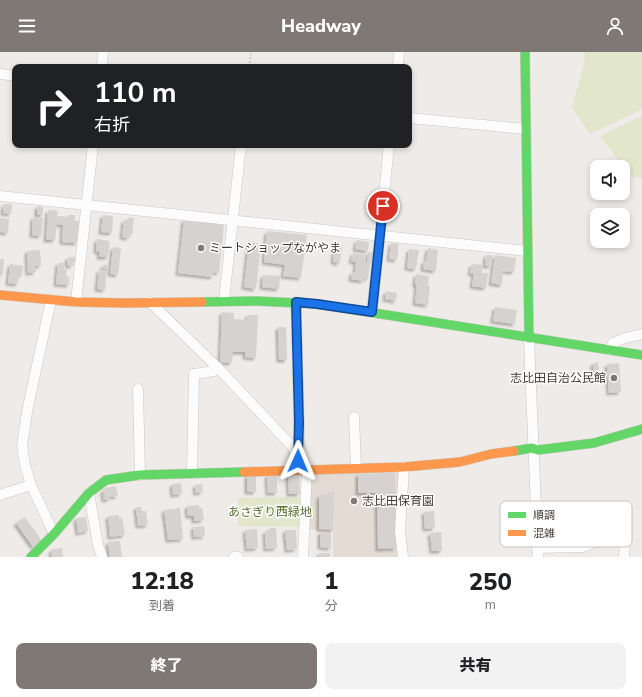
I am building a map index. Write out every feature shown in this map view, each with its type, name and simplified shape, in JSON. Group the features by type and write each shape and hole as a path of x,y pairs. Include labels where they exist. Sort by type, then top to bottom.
{"street":[{"path":"102,64 103,52"},
{"path":"398,64 399,52"},
{"path":"525,52 528,338 535,501"},
{"path":"0,74 12,76"},
{"path":"412,118 525,129"},
{"path":"76,302 93,148"},
{"path":"224,300 241,148"},
{"path":"372,312 389,148"},
{"path":"0,196 527,252"},
{"path":"0,295 76,302 224,300 296,302 372,312 642,356"},
{"path":"51,300 27,412 22,446 25,466 31,486 54,534"},
{"path":"150,302 217,367 292,446 301,467"},
{"path":"296,302 303,557"},
{"path":"609,350 613,343 625,338 642,334"},
{"path":"192,473 194,374 214,371 217,367"},
{"path":"138,389 140,475"},
{"path":"354,417 356,468"},
{"path":"31,557 54,534 89,492 106,480 140,475 301,467 404,467 460,462 491,454 532,448 538,450 594,443 642,429"},
{"path":"403,557 400,531 404,467"},
{"path":"0,495 31,486"},
{"path":"89,492 98,545 102,557"},
{"path":"538,552 583,547"},
{"path":"624,557 625,547"}],"path":[{"path":"249,64 251,52"}],"shaded area":[{"name":"志比田保育園","path":"400,470 400,557 333,557 333,532 308,529 312,472"}],"green space":[{"path":"585,52 642,52 642,109 590,134 572,107 584,64"},
{"path":"642,116 642,178 631,176 630,160 619,160 600,136"},
{"name":"あさぎり西緑地","path":"302,497 299,527 238,526 238,498"}],"building":[{"path":"4,204 12,204 11,214 3,213"},
{"path":"37,206 43,207 43,215 37,215"},
{"path":"48,210 58,211 57,216 68,217 68,215 75,215 75,221 79,221 77,243 62,242 63,225 57,224 55,240 46,240"},
{"path":"103,215 113,216 112,233 101,232"},
{"path":"33,217 43,218 41,236 32,235"},
{"path":"0,218 9,219 8,233 0,232"},
{"path":"128,218 134,218 132,235 129,234 129,238 122,237 124,220 128,220"},
{"name":"ミートショップながやま","path":"184,219 224,224 219,273 214,272 213,277 178,273"},
{"path":"267,231 307,235 301,278 283,276 285,265 264,262"},
{"path":"97,239 110,241 108,257 99,257 100,252 96,251"},
{"path":"357,240 369,242 368,251 355,249"},
{"path":"249,242 261,244 256,289 244,287"},
{"path":"391,243 399,244 397,260 389,259"},
{"path":"335,246 342,247 340,263 333,262"},
{"path":"113,247 121,248 118,275 110,274"},
{"path":"428,248 438,250 436,271 423,269"},
{"path":"409,249 419,250 416,269 407,268"},
{"path":"40,250 41,266 35,266 36,272 28,273 27,251"},
{"path":"368,252 373,253 372,262 367,261"},
{"path":"353,253 366,255 365,262 370,263 368,279 364,278 363,281 351,279 352,272 355,272 356,262 351,261"},
{"path":"486,255 492,255 491,266 485,266"},
{"path":"495,255 516,258 514,272 503,271 502,285 491,283"},
{"path":"68,257 76,257 75,262 73,262 73,266 67,265"},
{"path":"0,259 4,259 3,274 0,274"},
{"path":"58,263 64,263 64,269 67,269 66,276 69,277 69,285 56,284"},
{"path":"10,264 23,266 22,275 19,275 18,284 8,283"},
{"path":"472,264 483,265 482,273 488,273 486,288 472,286 474,274 470,273"},
{"path":"103,265 109,265 109,269 103,268"},
{"path":"99,270 107,271 105,290 97,289"},
{"path":"416,274 429,276 428,286 430,286 428,305 415,303 417,285 415,285"},
{"path":"263,275 280,276 279,289 262,287"},
{"path":"386,291 397,293 396,301 385,299"},
{"path":"495,307 517,310 515,324 493,321"},
{"path":"222,312 234,313 234,319 247,320 247,315 258,315 256,358 245,357 245,352 233,352 232,363 220,362"},
{"path":"278,327 286,327 287,360 279,360"},
{"path":"598,362 599,370 593,371 593,363"},
{"name":"志比田自治公民館","path":"619,363 621,392 609,393 607,364"},
{"path":"395,473 396,548 378,549 377,493 358,493 358,474"},
{"path":"277,474 277,493 268,493 267,475"},
{"path":"288,474 299,474 300,494 289,494"},
{"path":"247,475 256,475 256,492 247,492"},
{"path":"181,483 182,494 173,495 172,484"},
{"path":"202,484 203,492 196,493 195,485"},
{"path":"116,486 118,496 110,497 110,499 104,500 103,490 106,490 105,488"},
{"path":"334,492 333,530 319,529 319,496"},
{"path":"199,505 199,508 202,508 204,520 194,521 194,516 188,516 187,506"},
{"path":"136,507 141,507 142,511 146,511 148,525 138,526"},
{"path":"180,508 183,539 168,540 164,510"},
{"path":"434,511 435,528 425,529 424,512"},
{"path":"119,515 119,518 122,518 125,535 110,537 108,516"},
{"path":"25,517 42,541 33,547 16,523"},
{"path":"86,517 88,531 78,533 76,518"},
{"path":"204,526 205,536 194,537 193,527"},
{"path":"270,528 276,528 277,548 266,549 265,531 270,531"},
{"path":"257,529 258,548 247,549 245,530"},
{"path":"285,530 296,530 297,549 287,550"},
{"path":"320,532 331,532 331,548 320,547"},
{"path":"441,532 442,551 432,551 430,533"},
{"path":"120,541 122,557 110,557 108,542"},
{"path":"62,548 63,557 52,557 51,550"},
{"path":"319,553 330,553 330,557 319,557"}],"traffic: fast":[{"path":"525,52 529,338"},
{"path":"202,302 257,301 317,304 642,355"},
{"path":"514,451 532,448 538,450 594,443 642,429"},
{"path":"31,557 54,534 89,493 106,480 140,475 244,472"}],"traffic: slow":[{"path":"0,295 76,302 202,302"},
{"path":"244,472 404,467 460,462 491,454 514,451"}],"place":[{"name":"ミートショップながやま","path":"201,248"},
{"name":"志比田自治公民館","path":"614,378"},
{"name":"志比田保育園","path":"354,501"}],"route":[{"path":"298,461 299,423 296,302 372,312 383,206"}]}
